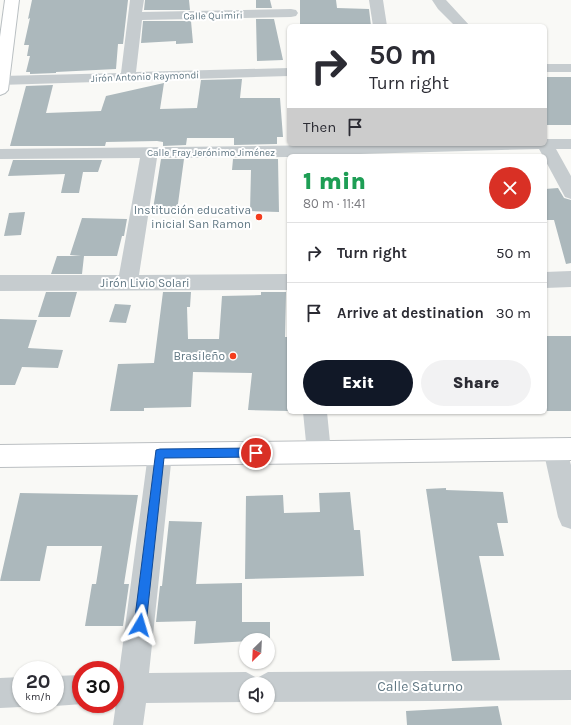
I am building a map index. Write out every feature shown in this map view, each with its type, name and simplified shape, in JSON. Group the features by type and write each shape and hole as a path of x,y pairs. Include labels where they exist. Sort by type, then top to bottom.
{"main road":[{"path":"1,85 12,0"},
{"path":"0,456 563,449"}],"street":[{"path":"128,77 137,0"},
{"path":"376,0 380,24"},
{"path":"439,0 461,24"},
{"name":"Calle Quimiri","path":"135,16 291,13"},
{"path":"547,68 571,68"},
{"name":"Jirón Antonio Raymondi","path":"1,85 128,77 287,72"},
{"name":"Calle Fray Jerónimo Jiménez","path":"547,144 571,144"},
{"name":"Calle Fray Jerónimo Jiménez","path":"0,154 291,151 422,152 514,146"},
{"path":"545,146 571,193"},
{"path":"128,283 150,152"},
{"path":"547,280 571,279"},
{"name":"Jirón Livio Solari","path":"0,283 287,282"},
{"path":"315,414 319,452"},
{"path":"563,449 571,518"},
{"path":"128,725 124,688 160,454"},
{"name":"Calle Saturno","path":"275,687 571,685"},
{"path":"124,688 239,687"},
{"path":"0,693 12,692"}],"building":[{"path":"32,0 128,0 123,44 118,44 116,69 30,74 30,72 26,72 30,56 27,56 29,45 24,45"},
{"path":"145,0 189,0 190,10 144,10"},
{"path":"256,0 270,0 272,8 256,8"},
{"path":"300,0 336,0 337,8 369,9 371,24 300,24"},
{"path":"256,19 274,19 283,60 257,61"},
{"path":"143,21 191,21 193,43 176,44 176,41 141,43"},
{"path":"547,77 571,77 571,125 547,125"},
{"path":"242,79 240,98 280,98 283,137 277,137 277,144 234,145 234,138 187,138 186,145 163,146 163,142 157,141 106,142 105,146 10,146 26,86 53,85 46,113 101,111 106,96 164,83 160,109 197,108 201,80"},
{"path":"161,159 184,159 177,211 153,209"},
{"path":"233,159 278,159 279,212 250,211 251,170 232,170"},
{"path":"13,160 102,160 98,172 83,172 79,193 61,193 65,174 8,176"},
{"path":"558,188 564,198 571,200 571,263 566,264 554,220 547,220 547,189"},
{"path":"25,212 21,235 4,236 9,213"},
{"path":"82,218 127,219 124,236 122,236 117,256 84,256 82,274 51,274 57,256 81,256 70,255"},
{"path":"46,292 77,292 70,317 38,317"},
{"path":"163,292 191,292 190,307 187,307 188,339 219,339 222,296 261,295 261,292 286,292 285,337 287,337 287,411 248,410 252,373 193,372 191,407 144,408 144,411 110,411 118,364 154,363"},
{"path":"115,304 131,305 126,323 109,322"},
{"path":"0,319 37,320 28,348 63,350 58,368 22,367 15,385 0,385"},
{"path":"547,336 571,336 571,411 547,411"},
{"path":"446,488 446,490 503,492 508,523 497,523 504,556 479,556 500,660 452,661 426,489"},
{"path":"350,492 354,530 360,530 364,576 245,579 246,496 283,495 284,513 320,512 319,493"},
{"path":"20,493 138,495 124,584 129,584 123,626 85,626 92,584 96,584 102,546 47,546 40,581 0,581"},
{"path":"169,521 202,522 196,584 242,583 242,622 270,622 270,633 239,633 239,642 194,644 196,621 156,622 160,586 162,586"},
{"path":"498,706 502,725 407,725 406,711"}],"place":[{"name":"Institución educativa inicial San Ramon","path":"259,217"},
{"name":"Brasileño","path":"233,356"}],"route":[{"path":"140,625 160,454 256,453"}]}
